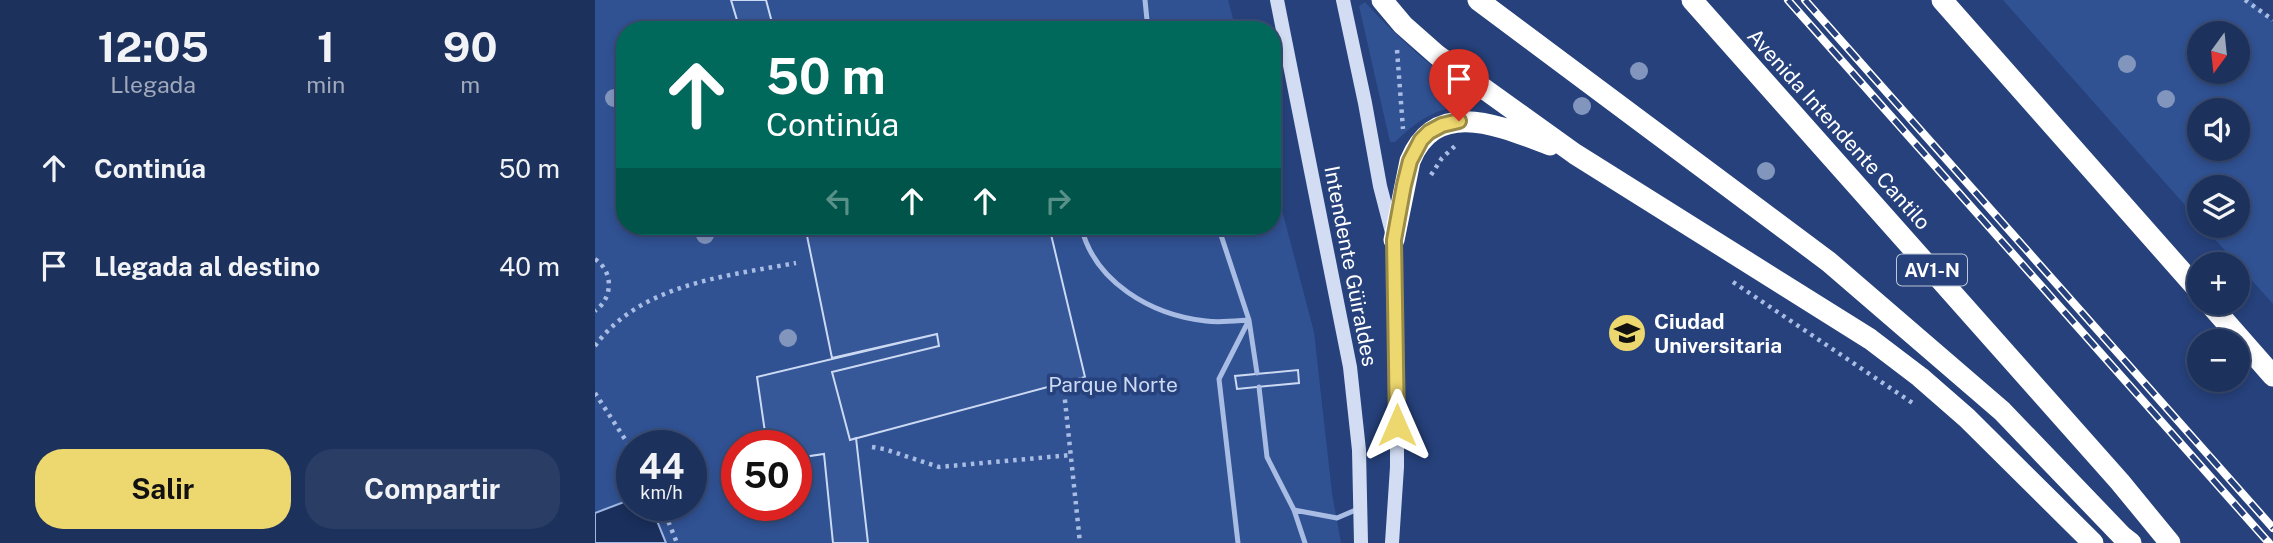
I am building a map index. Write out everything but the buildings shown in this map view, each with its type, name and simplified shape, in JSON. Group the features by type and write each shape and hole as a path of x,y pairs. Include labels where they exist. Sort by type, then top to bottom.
{"highway":[{"path":"1381,0 1403,25 1437,55 1575,154 1870,339 1920,377 1967,418 2093,543"},
{"path":"1478,0 1829,262 2002,411 2131,543"},
{"name":"Avenida Intendente Cantilo","path":"1692,0 2120,482 2170,543"},
{"path":"1941,0 2187,277"},
{"path":"1394,240 1404,185 1415,149 1429,132 1442,125 1459,121 1478,122 1504,128 1575,154"},
{"path":"2220,315 2273,376"}],"main road":[{"name":"Intendente Güiraldes","path":"1277,0 1350,367 1359,450 1361,543"},
{"name":"Intendente Güiraldes","path":"1343,0 1380,186 1394,240 1397,416 1394,525 1390,543"}],"lane":[{"path":"1145,0 1147,21"},
{"path":"1084,235 1095,262 1108,277 1135,297 1173,313 1206,321 1249,320"},
{"path":"1221,235 1249,320 1257,373"},
{"path":"1238,543 1219,379 1249,320"},
{"path":"1259,387 1267,457 1294,510 1305,543"},
{"path":"1294,510 1337,518 1361,507"}],"path":[{"path":"2245,0 2273,20"},
{"path":"1403,25 1397,51 1403,130 1431,176 1442,158 1458,143"},
{"path":"595,259 602,264 609,279 608,295 595,311"},
{"path":"595,346 607,329 659,295 705,280 796,263"},
{"path":"1722,275 1916,405"},
{"path":"1064,390 1080,543"},
{"path":"595,393 619,430"},
{"path":"872,447 939,467 1070,455"},
{"path":"668,521 677,543"}],"green space":[{"name":"Parque Norte","path":"595,0 1228,0 1234,21 616,21 616,235 1281,235 1281,206 1314,332 1332,493 1341,543 595,543"},
{"path":"2003,0 2251,0 2273,22 2273,304 2250,278 2250,252 2226,252 2214,238 2250,238 2250,175 2187,175 2187,207"},
{"path":"1365,2 1405,42 1477,100 1477,104 1441,110 1423,119 1395,142 1390,142 1359,6"}],"shaded area":[{"path":"616,505 616,521 657,521 666,543 595,543 595,513"}],"railway":[{"path":"1788,0 2269,543"},
{"path":"1805,0 2273,528"}],"place":[{"name":"Ciudad Universitaria","path":"1627,333"}],"route":[{"path":"1397,425 1394,240 1404,185 1410,161 1421,140 1442,125 1459,121"}]}
